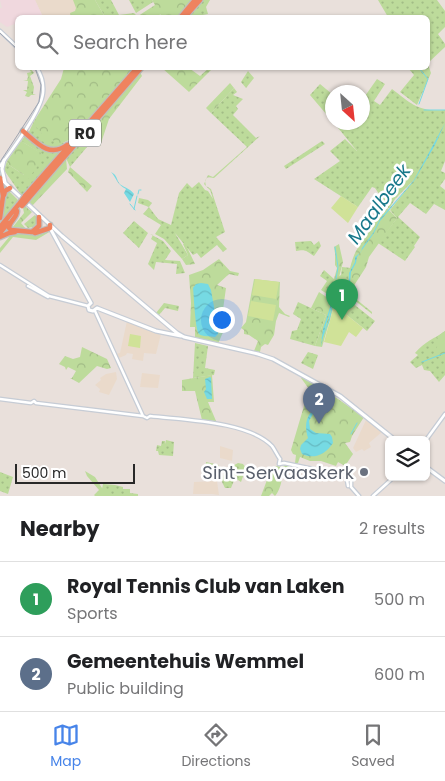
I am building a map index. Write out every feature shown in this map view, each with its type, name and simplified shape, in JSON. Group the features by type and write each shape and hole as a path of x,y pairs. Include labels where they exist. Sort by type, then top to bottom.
{"highway":[{"path":"182,15 195,0"},
{"path":"187,15 200,0"},
{"name":"R0","path":"27,198 72,142 135,70"},
{"name":"R0","path":"0,227 139,70"},
{"path":"23,132 43,148 52,151 60,150 72,142"},
{"path":"0,178 3,196 0,218"},
{"path":"3,196 10,188"},
{"name":"R0","path":"0,233 20,205"},
{"path":"17,211 17,214 9,224 11,230 32,232 39,226 37,215"},
{"path":"0,237 11,232 31,234 50,227"}],"main road":[{"path":"4,160 2,169 5,183"},
{"path":"0,178 57,235 184,337"},
{"path":"57,235 91,311 96,309 162,333 262,355 345,400 389,436"},
{"path":"89,305 95,304 96,309"},
{"path":"430,470 445,481"}],"street":[{"path":"0,31 15,45"},
{"path":"0,166 38,109 43,94 42,79 38,70"},
{"path":"0,266 49,296 89,305"},
{"path":"96,309 146,416"},
{"path":"0,399 235,427 257,436 269,444 284,463 348,479"},
{"path":"429,436 445,414"},
{"path":"348,479 348,486"},
{"path":"348,479 351,487 359,496"},
{"path":"373,496 390,481"}],"shaded area":[{"path":"0,0 35,0 42,15 15,15 15,24 7,27 0,22 0,8 2,8"},
{"path":"35,0 95,0 101,15 42,15"},
{"path":"127,321 161,334 156,354 144,353 143,361 132,359 133,354 127,353 119,358 116,354 120,353"},
{"path":"116,372 117,379 109,395 99,392 100,389 95,385 101,380 100,378 106,374"},
{"path":"142,373 160,375 158,388 140,387"},
{"path":"366,420 382,432 369,443 371,447 364,451 362,449 356,452 353,448"},
{"path":"220,446 233,450 232,461 220,458"},
{"path":"217,481 219,495 193,494 194,482"}],"green space":[{"path":"73,0 95,0 104,15 70,15 70,13 75,11 76,8"},
{"path":"95,0 111,0 119,15 104,15"},
{"path":"129,0 152,0 153,2 136,13"},
{"path":"152,0 193,0 180,15 140,15 155,5"},
{"path":"202,0 210,0 206,7 208,14 190,15"},
{"path":"378,0 437,0 445,11 445,27 438,34 445,47 430,61 430,15 387,15"},
{"path":"134,13 136,15 119,15"},
{"path":"30,70 34,73 30,76 34,87 33,94 36,95 29,97 25,96 27,92 23,90 27,90 28,81 23,80 27,80 27,73 31,72"},
{"path":"63,70 133,70 69,140 56,146 56,142 52,140 46,144 40,138 42,133 36,127 34,121 61,79"},
{"path":"164,70 192,70 200,76 207,70 211,70 189,92"},
{"path":"410,70 430,70 431,73 417,105 400,92 414,75"},
{"path":"248,71 254,78 246,88 241,82"},
{"path":"140,72 142,76 109,119 100,146 88,134"},
{"path":"377,79 385,84 374,101 380,105 392,89 416,106 428,110 445,110 445,161 441,171 445,173 445,179 440,186 445,190 445,210 434,204 426,214 410,203 398,217 420,237 405,261 378,243 397,218 390,210 414,180 395,199 389,209 375,188 372,187 358,207 314,179 340,161 330,151 345,139 357,151 340,130 370,130 370,89"},
{"path":"230,83 234,88 211,113 206,108"},
{"path":"320,84 325,88 325,113 310,95"},
{"path":"234,88 237,92 233,95 243,99 236,106 238,109 233,115 256,138 260,136 214,178 207,177 208,175 213,177 247,147 211,113"},
{"path":"34,121 46,137 54,141 66,143 69,140 63,147 47,149 28,134"},
{"path":"94,125 88,134 93,140 70,167 66,158"},
{"path":"25,136 43,149 65,147 22,196 4,170 7,161 9,165 24,175 40,153 21,141"},
{"path":"21,141 41,153 42,160 26,182 22,179 24,175 9,165 7,161"},
{"path":"322,141 325,144 286,169 284,166"},
{"path":"66,158 67,169 32,206 29,203"},
{"path":"70,167 92,186 87,192 68,172"},
{"path":"199,182 213,199 210,190 206,186 211,189 225,232 216,237 227,249 223,252 217,245 201,258 197,253 193,255 175,233 188,255 182,259 164,239 155,234 161,225 143,214 149,207 158,219 171,225 179,193 187,183 192,188"},
{"path":"9,191 18,200 0,224 6,192"},
{"path":"341,196 358,207 348,223 331,208"},
{"path":"139,198 152,203 149,207 138,203"},
{"path":"25,206 32,212 21,223 26,229 12,228 24,213 23,208"},
{"path":"387,208 397,218 369,257 366,267 355,284 351,295 372,314 349,296 344,301 336,299 322,347 315,346 326,315 311,308 319,292 331,300 345,296 354,256 372,223 363,217 367,212 376,218 379,214 383,214"},
{"path":"35,215 37,223 33,227 28,228 24,224"},
{"path":"134,221 148,233 139,248 123,233"},
{"path":"50,230 36,240 13,237 0,253 0,248 9,237 8,234 31,235"},
{"path":"153,235 163,241 171,251 165,260 180,261 185,273 176,274 177,264 156,262 154,270 148,264 157,243 151,239"},
{"path":"311,241 314,245 319,241 321,246 314,256 306,251 296,251 295,242"},
{"path":"185,243 195,264 186,265 182,259 188,255 183,244"},
{"path":"339,244 343,262 338,281 334,279 337,268 335,265 334,247"},
{"path":"219,259 230,271 239,273 238,276 229,274 217,285 226,288 220,331 223,332 218,344 195,338 195,327 190,327 189,275 203,270"},
{"path":"342,267 351,268 345,297 334,298 321,290 327,281 320,276 324,270 334,279 341,275"},
{"path":"254,279 280,282 279,307 285,314 290,316 279,313 274,335 268,345 265,344 261,347 260,352 254,351 258,341 244,334 244,330 241,328 246,322"},
{"path":"255,279 279,282 276,299 252,295"},
{"path":"346,298 375,321 367,331 343,312"},
{"path":"336,299 344,301 343,312 363,328 356,337 349,332 341,346 324,342"},
{"path":"251,301 276,305 273,321 248,316"},
{"path":"298,302 326,315 315,346 290,339 292,331 297,330 301,319 293,314"},
{"path":"164,303 179,306 178,311 165,308 159,315 156,313"},
{"path":"445,331 445,375 439,382 430,371 424,370 422,365 416,368 410,362 418,355 415,353 422,346"},
{"path":"445,331 445,354 438,357 434,354 439,342 437,337"},
{"path":"130,334 141,336 140,348 128,346"},
{"path":"195,343 208,346 205,368 215,370 214,375 193,378"},
{"path":"82,347 107,359 111,368 107,369 97,366 79,383 70,378 72,378 76,371 68,367 66,370 65,367 59,364 65,356 73,359 80,357"},
{"path":"308,352 318,355 313,369 301,363"},
{"path":"212,375 214,402 208,402 216,421 202,420 195,391 182,391 182,380"},
{"path":"302,377 364,417 350,442 345,443 353,454 345,466 338,462 336,466 300,457 298,463 295,463 296,455 291,450 309,389"},
{"path":"166,440 174,442 173,456 159,455 158,451 156,451 157,445 161,446 162,441 165,441 165,444"},
{"path":"206,462 219,465 217,480 205,478"},
{"path":"238,463 243,464 246,468 241,482 235,478 231,488 225,488 222,482 225,470"},
{"path":"285,465 294,467 292,471 282,476 280,487 275,496 272,493 269,496 261,496 270,472 276,466 282,467"},
{"path":"85,471 95,477 102,488 111,496 95,496 99,490"},
{"path":"0,472 13,477 8,494 0,491"},
{"path":"103,484 130,489 130,493 138,494 138,496 109,496 102,489"}],"water":[{"path":"445,123 435,145 414,181 380,221 374,233 361,251 380,219 414,180"},
{"path":"120,184 134,194 130,202 124,193 126,189"},
{"path":"360,253 351,272 349,295 346,299 344,297 348,295 349,273 355,262 355,257"},
{"path":"196,284 208,284 211,290 218,329 218,334 215,337 202,336 198,331 193,288"},
{"path":"343,297 334,299 321,347 323,329 333,298"},
{"path":"210,377 212,399 207,399 204,392 206,389 205,379"},
{"path":"311,412 313,414 309,421 310,429 316,433 330,434 333,443 319,455 306,456 302,454 300,449 301,445 308,438 306,424"}],"waterway":[{"path":"419,104 428,79 421,70"},
{"path":"424,110 445,110"},
{"path":"138,194 139,190"},
{"path":"134,209 137,196"},
{"path":"130,204 135,210"},
{"path":"335,247 338,267 336,279"},
{"name":"Maalbeek","path":"322,338 329,321 334,298"},
{"path":"422,362 445,353"},
{"path":"351,434 357,423"}],"tram line":[{"path":"0,33 15,47"},
{"path":"0,162 39,102 41,85 36,70"}],"place":[{"name":"Royal Tennis Club van Laken","path":"342,320"},
{"name":"Gemeentehuis Wemmel","path":"319,424"},
{"name":"Sint-Servaaskerk","path":"364,472"}]}
